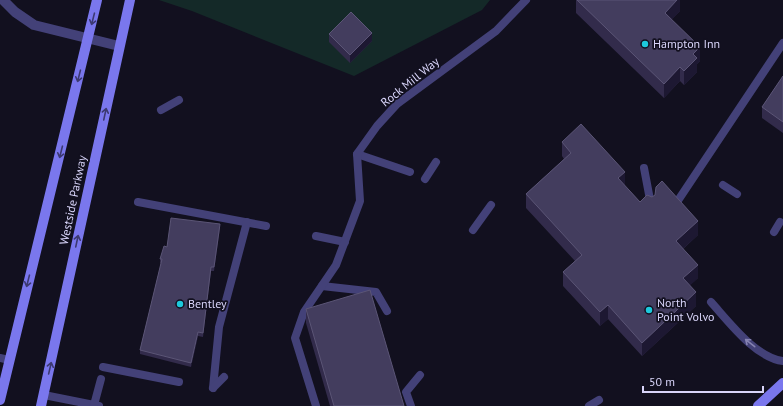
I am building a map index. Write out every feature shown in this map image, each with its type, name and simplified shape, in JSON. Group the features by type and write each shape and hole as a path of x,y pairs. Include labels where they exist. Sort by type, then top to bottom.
{"main road":[{"name":"Westside Parkway","path":"0,400 5,359 97,0"},
{"name":"Westside Parkway","path":"41,406 130,0"},
{"path":"758,406 783,383"}],"street":[{"path":"3,0 15,12 34,24 119,46"}],"lane":[{"name":"Rock Mill Way","path":"357,154 377,126 396,104 496,31 526,0"},
{"path":"685,210 675,199 783,43"},
{"path":"161,110 178,100"},
{"path":"316,406 295,338 304,312 336,265 360,202 357,154 410,172"},
{"path":"425,179 436,162"},
{"path":"644,168 651,205"},
{"path":"723,185 737,194"},
{"path":"138,202 266,226"},
{"path":"473,230 491,205"},
{"path":"224,377 213,388 219,327 247,222"},
{"path":"774,232 780,222"},
{"path":"316,236 345,242"},
{"path":"322,286 376,292 387,311"},
{"path":"711,302 744,338 772,360 783,361"},
{"path":"103,367 179,382"},
{"path":"412,406 406,392 420,375"},
{"path":"44,395 97,406 101,379"},
{"path":"589,406 599,400"}],"green space":[{"path":"159,0 490,0 482,10 354,76 192,11"}],"building":[{"name":"Hampton Inn","path":"577,0 677,0 665,13 700,47 693,54 697,58 684,71 680,67 664,84"},
{"path":"351,12 372,33 350,55 329,34"},
{"path":"783,76 783,122 762,107"},
{"path":"581,124 625,172 618,178 640,202 647,195 652,197 655,195 656,187 662,181 698,221 676,241 698,265 683,278 696,292 642,343 608,305 600,312 563,272 582,255 526,194 571,153 562,142"},
{"name":"Bentley","path":"171,218 220,224 214,267 211,267 203,333 198,332 191,363 140,350 162,259 160,259 164,246 167,247"},
{"path":"370,290 404,406 334,406 306,309"}],"place":[{"name":"Hampton Inn","path":"645,44"},
{"name":"Bentley","path":"180,304"},
{"name":"North Point Volvo","path":"649,310"}]}
